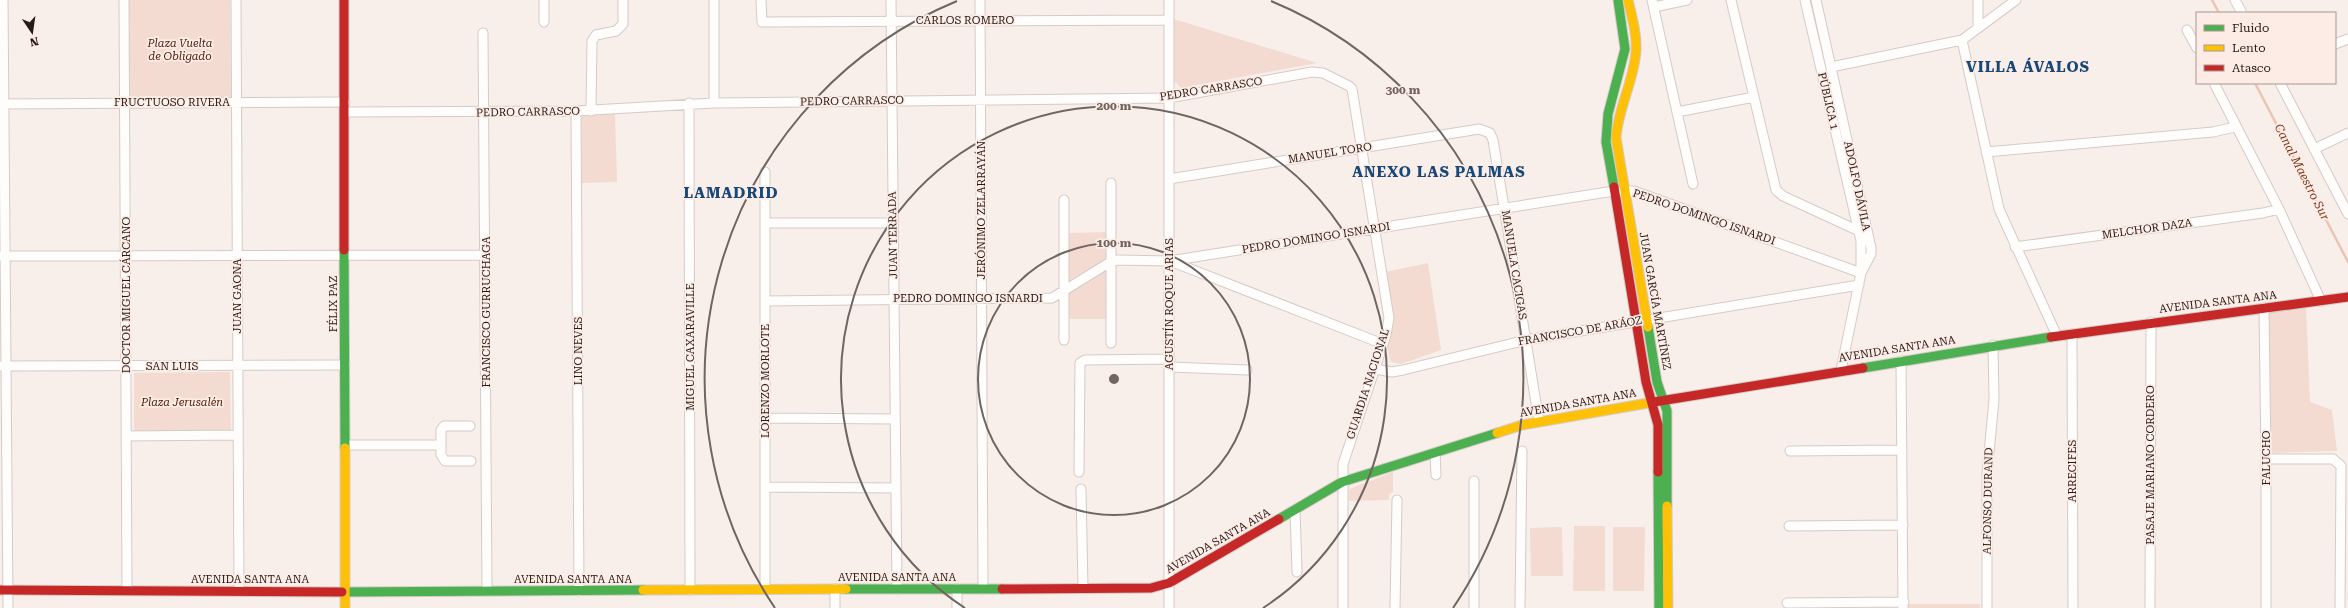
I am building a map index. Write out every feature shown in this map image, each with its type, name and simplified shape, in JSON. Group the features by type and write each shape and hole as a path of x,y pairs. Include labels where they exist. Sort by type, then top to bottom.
{"main road":[{"name":"FÉLIX PAZ","path":"344,0 345,608"},
{"name":"JUAN GARCÍA MARTÍNEZ","path":"1618,0 1625,49 1606,130 1614,192 1646,382 1658,426 1659,608"},
{"name":"JUAN GARCÍA MARTÍNEZ","path":"1628,0 1635,32 1636,52 1616,128 1617,151 1657,382 1664,400 1668,418 1668,608"},
{"name":"AVENIDA SANTA ANA","path":"4,590 345,592 1151,588 1169,583 1342,482 1539,421 1841,370 2057,336 2151,322 2348,297"}],"street":[{"path":"3,0 1,104 3,477 4,590 8,608"},
{"name":"DOCTOR MIGUEL CÁRCANO","path":"124,0 127,590"},
{"name":"JUAN GAONA","path":"236,0 239,591"},
{"path":"544,0 544,22"},
{"path":"591,111 592,41 596,35 616,30 622,24 624,0"},
{"path":"714,0 714,103"},
{"name":"CARLOS ROMERO","path":"762,0 762,22 891,20 1169,20"},
{"name":"JUAN TERRADA","path":"891,0 897,589"},
{"name":"JERÓNIMO ZELARRAYÁN","path":"980,0 984,588"},
{"name":"AGUSTÍN ROQUE ARIAS","path":"1169,0 1169,608"},
{"path":"1687,0 1653,3 1693,184"},
{"path":"1731,0 1776,190 1783,196 1859,231"},
{"name":"PÚBLICA 1","path":"1804,0 1859,231 1862,273"},
{"name":"ADOLFO DÁVILA","path":"1816,0 1872,254 1862,273 1841,370"},
{"path":"1978,0 1978,27"},
{"path":"1831,67 1962,40 2016,0"},
{"path":"2235,0 2241,12"},
{"path":"2187,30 2196,46"},
{"name":"FRANCISCO GURRUCHAGA","path":"483,33 486,255 487,591"},
{"path":"1962,40 1999,209 2057,336"},
{"path":"2336,44 2348,40"},
{"name":"PEDRO CARRASCO","path":"344,112 591,111 689,103 1169,98 1312,72 1323,73 1352,90"},
{"path":"2214,84 2235,127 2279,209 2321,301"},
{"path":"2281,84 2348,214"},
{"name":"GUARDIA NACIONAL","path":"1343,608 1342,482 1345,455 1375,369 1389,318 1376,229 1352,90"},
{"path":"1677,112 1754,96"},
{"name":"FRUCTUOSO RIVERA","path":"1,104 345,102"},
{"name":"MIGUEL CAXARAVILLE","path":"689,103 690,590"},
{"name":"LINO NEVES","path":"576,111 579,591"},
{"path":"1986,152 2213,132 2235,127"},
{"name":"MANUEL TORO","path":"1169,180 1479,128 1490,133"},
{"name":"MANUELA CACIGAS","path":"1490,133 1493,140 1505,208 1539,421"},
{"path":"2314,149 2348,133"},
{"name":"LORENZO MORLOTE","path":"765,172 765,590"},
{"path":"1111,183 1111,343"},
{"name":"PEDRO DOMINGO ISNARDI","path":"765,301 982,297 1052,298 1112,261 1169,261 1505,208 1624,191 1634,191 1862,273"},
{"path":"1064,200 1064,340"},
{"name":"MELCHOR DAZA","path":"2015,246 2263,213 2279,209"},
{"path":"765,223 893,223"},
{"path":"2,256 486,255"},
{"path":"1169,261 1382,344"},
{"name":"FRANCISCO DE ARÁOZ","path":"1375,369 1392,372 1526,340 1636,320 1859,285"},
{"name":"FALUCHO","path":"2264,308 2266,608"},
{"name":"PASAJE MARIANO CORDERO","path":"2150,608 2151,322"},
{"name":"ARRECIFES","path":"2072,334 2073,608"},
{"name":"ALFONSO DURAND","path":"1987,608 1987,474 1994,400 1993,346"},
{"path":"1079,472 1080,363 1085,360 1170,363 1246,370"},
{"path":"1787,603 1904,605 1901,361"},
{"name":"SAN LUIS","path":"3,366 345,365"},
{"path":"765,418 895,419"},
{"path":"470,426 444,426 441,430 441,455 445,460 471,461"},
{"path":"126,436 238,435"},
{"path":"345,445 441,445"},
{"path":"1790,451 1902,450"},
{"path":"1520,608 1522,451"},
{"path":"1435,453 1436,476"},
{"path":"2266,459 2333,460 2341,466 2344,553 2340,608"},
{"path":"1474,481 1474,608"},
{"path":"765,487 896,488"},
{"path":"1081,489 1083,588"},
{"path":"1396,608 1397,500"},
{"path":"1295,510 1297,572"},
{"path":"1789,526 1903,525"},
{"path":"835,589 835,608"},
{"path":"957,589 957,608"}],"green space":[{"name":"Plaza Vuelta de Obligado","path":"128,0 230,0 231,97 129,98"},
{"path":"1174,19 1317,63 1181,88 1174,81"},
{"path":"615,112 617,182 582,183 581,114"},
{"path":"1109,232 1108,258 1068,281 1066,233"},
{"path":"1428,263 1441,350 1401,364 1391,362 1388,347 1393,317 1392,304 1385,272"},
{"path":"1109,268 1109,319 1068,319 1067,294"},
{"path":"2306,307 2310,402 2332,410 2337,451 2272,453 2267,311"},
{"name":"Plaza Jerusalén","path":"230,372 231,431 134,432 134,373"},
{"path":"1393,472 1393,492 1389,494 1389,500 1349,501 1349,489"},
{"path":"1574,526 1605,526 1605,591 1573,591"},
{"path":"1562,527 1563,576 1531,576 1530,528"},
{"path":"1613,527 1645,527 1644,591 1613,591"},
{"path":"1906,604 1980,604 1980,608 1906,608"}],"waterway":[{"name":"Canal Maestro Sur","path":"2212,0 2218,12"},
{"name":"Canal Maestro Sur","path":"2256,84 2348,262"}],"traffic: fast":[{"path":"1614,187 1606,142 1608,114 1625,49 1618,0"},
{"path":"344,250 345,448"},
{"path":"1648,327 1657,382 1667,411 1667,506"},
{"path":"1863,368 2051,337"},
{"path":"1279,519 1342,482 1497,433"},
{"path":"1658,472 1659,608"},
{"path":"846,589 1002,589"},
{"path":"342,592 643,590"}],"traffic: slow":[{"path":"1628,0 1633,19 1636,51 1635,62 1617,127 1616,138 1648,327"},
{"path":"1497,433 1522,425 1654,402"},
{"path":"345,448 345,608"},
{"path":"1667,506 1668,608"},
{"path":"643,590 846,589"}],"traffic: jam":[{"path":"344,0 344,250"},
{"path":"1614,187 1646,382 1658,425 1658,472"},
{"path":"2051,337 2348,297"},
{"path":"1654,402 1863,368"},
{"path":"1002,589 1151,588 1169,583 1279,519"},
{"path":"0,590 342,592"}],"district":[{"name":"VILLA ÁVALOS","path":"2028,67"},
{"name":"ANEXO LAS PALMAS","path":"1439,172"},
{"name":"LAMADRID","path":"731,193"}]}
